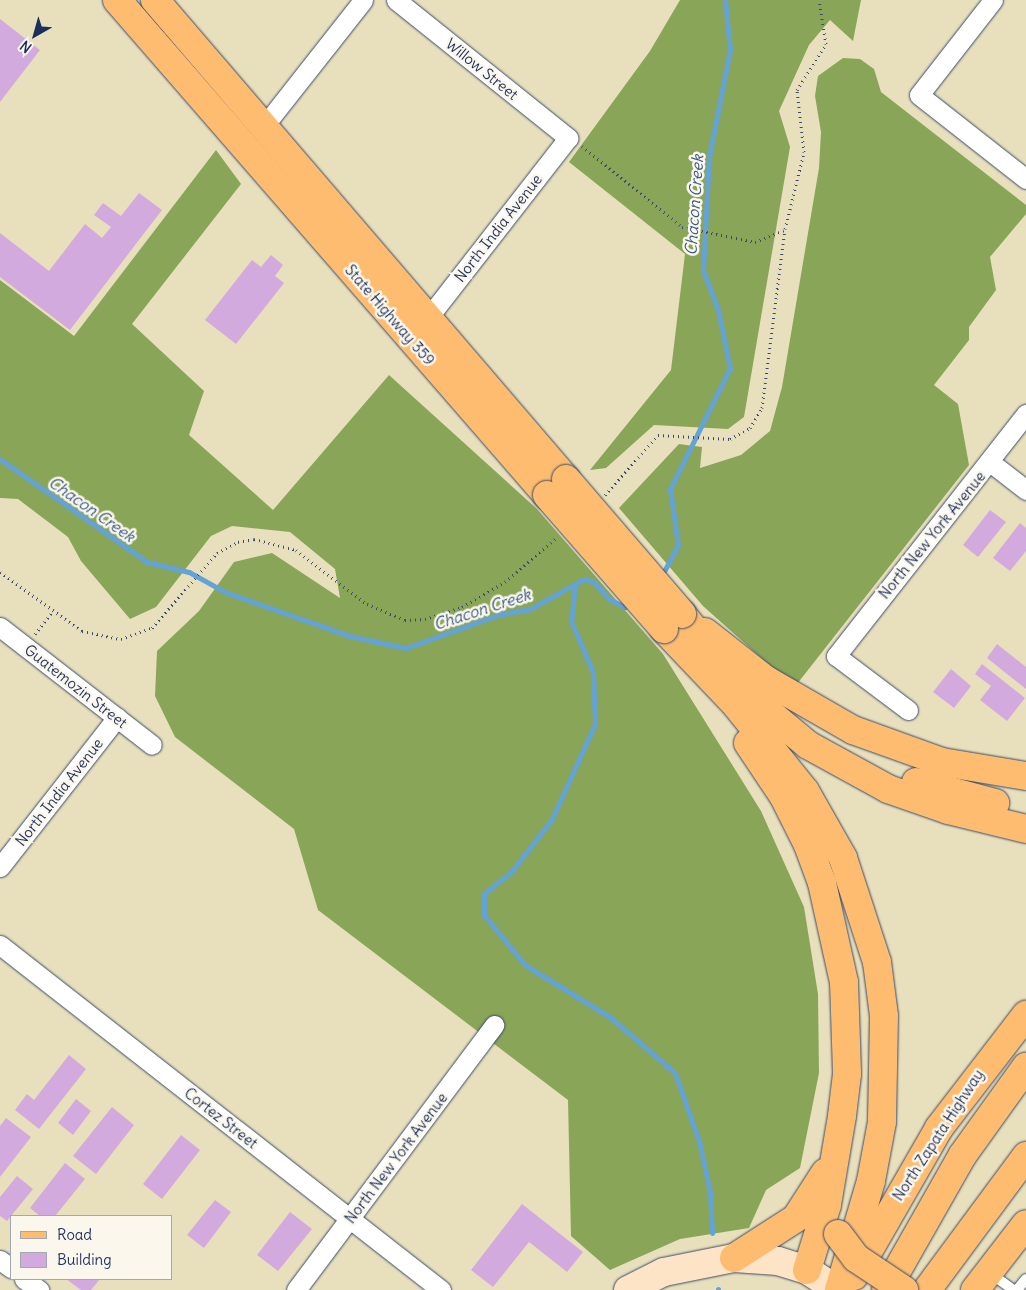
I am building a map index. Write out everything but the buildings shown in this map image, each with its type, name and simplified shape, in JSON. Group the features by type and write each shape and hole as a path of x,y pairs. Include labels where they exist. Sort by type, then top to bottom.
{"main road":[{"name":"State Highway 359","path":"116,0 557,487 673,622"},
{"path":"139,0 199,51"},
{"name":"State Highway 359","path":"155,0 428,319 557,487"},
{"path":"673,622 766,680 853,730 942,762 1026,776"},
{"path":"673,622 822,739 910,780 1026,810"},
{"path":"673,622 741,689 808,745 888,789 948,810 1026,830"},
{"path":"673,622 784,797 822,883 844,982 847,1026 847,1074 836,1154 818,1240 825,1281"},
{"path":"673,622 805,791 843,858 877,962 885,1026 882,1122 871,1181 825,1281"},
{"name":"North Zapata Highway","path":"847,1290 934,1136 1026,1015"},
{"path":"886,1290 962,1156 1026,1067"},
{"path":"836,1154 838,1234 856,1258 904,1290"},
{"path":"734,1258 796,1218 836,1154"},
{"path":"927,1290 1026,1156"},
{"path":"948,1290 1005,1255"},
{"path":"628,1290 664,1272 734,1258 778,1261 825,1281"}],"street":[{"path":"264,126 363,0"},
{"name":"Willow Street","path":"396,0 568,138"},
{"path":"992,0 919,95 1026,179"},
{"name":"North India Avenue","path":"428,319 568,138"},
{"name":"North New York Avenue","path":"908,710 836,656 1026,414"},
{"path":"990,462 1026,490"},
{"name":"Guatemozin Street","path":"0,627 152,745"},
{"name":"North India Avenue","path":"0,867 117,717"},
{"name":"Cortez Street","path":"0,945 441,1290"},
{"name":"North New York Avenue","path":"296,1290 351,1219 494,1025"},
{"path":"25,1280 39,1290"}],"lane":[{"path":"1005,1255 1013,1290"},
{"path":"1018,1290 1026,1279"}],"path":[{"path":"599,500 651,439 667,434 721,440 740,436 762,408 785,229 804,152 798,90 826,44 819,0"},
{"path":"568,138 593,152 682,227 726,239 755,242 785,229"},
{"path":"0,572 52,612 82,631 130,637 167,616 207,565 227,545 238,542 276,543 310,558 388,616 425,619 462,607 505,582 566,529"},
{"path":"35,634 52,612"}],"green space":[{"path":"680,0 861,0 853,41 830,20 809,45 779,111 790,147 744,417 728,429 654,425 606,468 590,470 671,370 685,254 569,162 650,51"},
{"path":"843,58 860,59 874,69 881,92 1026,205 1026,214 990,257 996,290 969,327 969,340 934,385 958,404 969,465 797,684 769,665 703,606 619,508 679,444 702,447 700,468 741,455 770,431 782,387 819,168 821,132 815,96 818,76"},
{"path":"216,150 241,184 132,324 204,391 189,435 273,510 389,375 537,509 663,654 761,811 804,907 818,994 819,1073 800,1168 766,1190 749,1228 680,1239 610,1270 571,1236 568,1100 318,910 294,829 175,737 155,696 157,651 199,611 234,562 272,553 340,598 335,569 290,532 232,526 211,536 156,607 130,619 81,561 68,537 18,499 0,498 0,280 74,336"}],"waterway":[{"name":"Chacon Creek","path":"661,577 678,545 670,489 730,368 718,310 703,270 709,157 730,50 725,0"},
{"name":"Chacon Creek","path":"0,459 147,562 189,572 225,592 350,636 406,648 498,615 530,609 584,579 594,582 609,599 625,607 631,604"},
{"path":"575,585 571,621 593,672 595,724 552,819 512,871 484,894 484,915 525,965 610,1017 675,1073 699,1141 710,1192 712,1233"}]}
